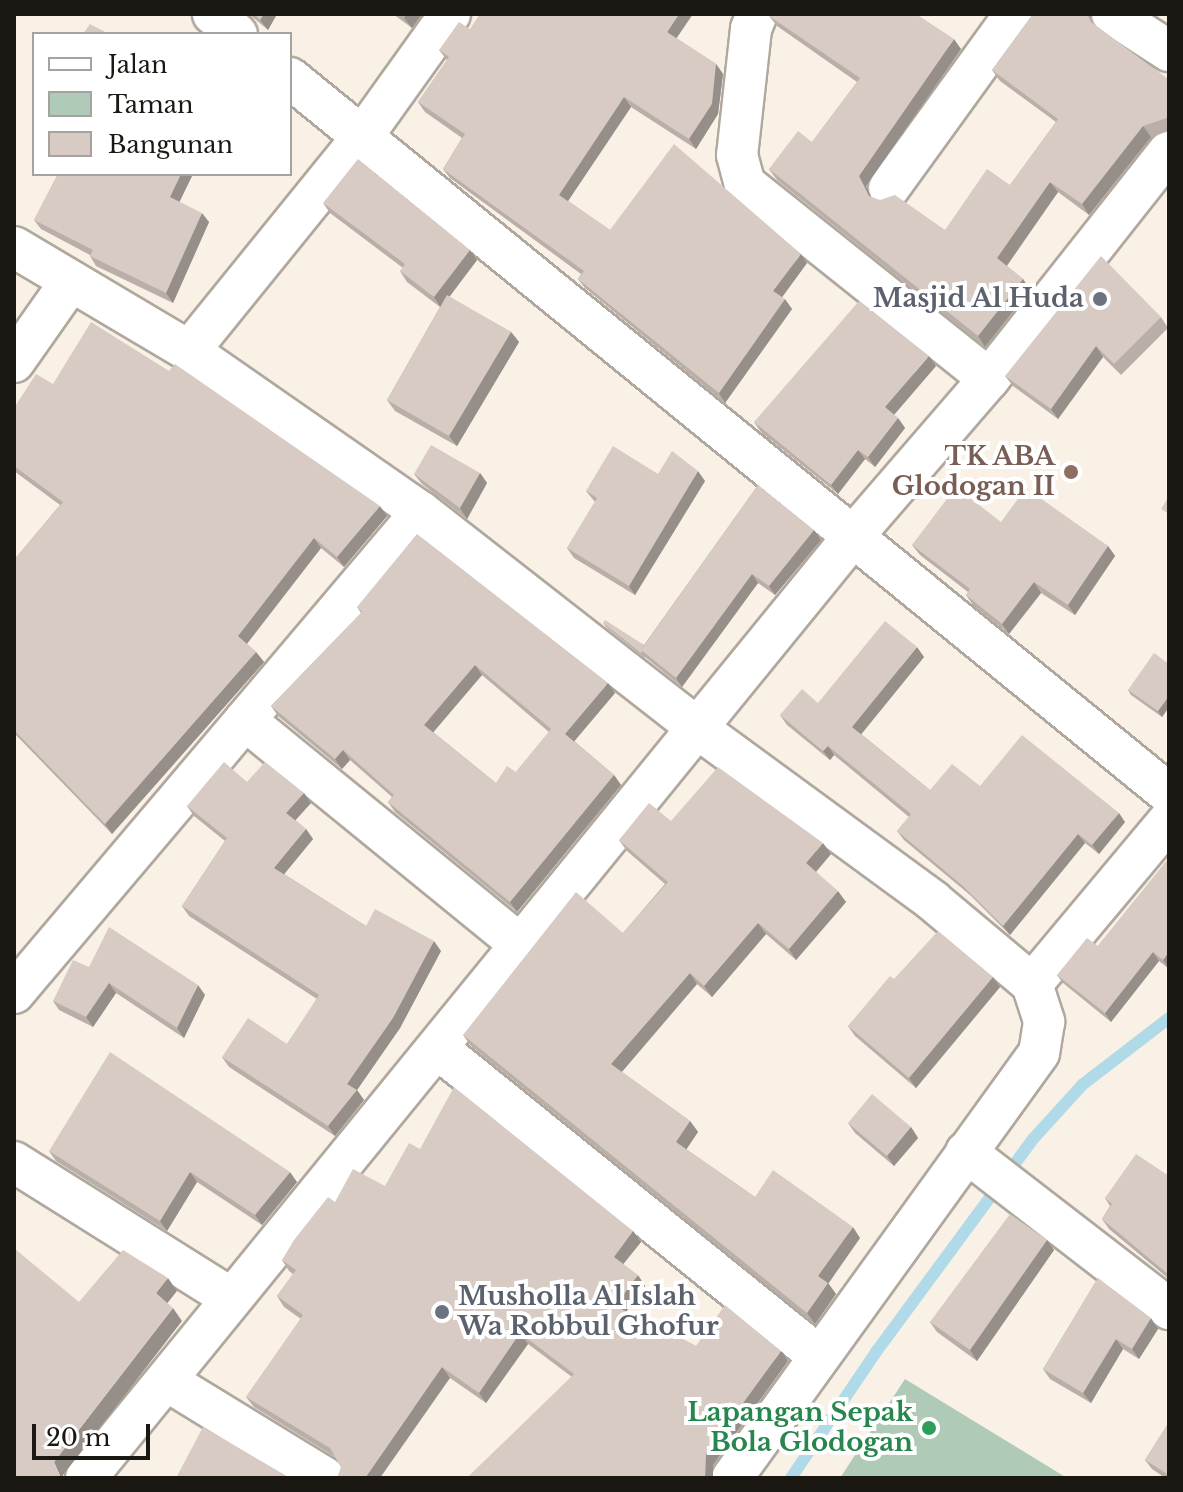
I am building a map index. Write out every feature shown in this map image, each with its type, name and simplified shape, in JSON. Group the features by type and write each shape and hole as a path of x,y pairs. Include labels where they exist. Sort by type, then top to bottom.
{"street":[{"path":"213,14 235,32"},
{"path":"189,351 362,137 450,14"},
{"path":"757,14 751,29 737,155 745,184 989,379"},
{"path":"889,188 1015,14"},
{"path":"1112,14 1169,51"},
{"path":"292,80 855,534 1169,794"},
{"path":"86,1478 855,534 989,379 1169,151"},
{"path":"14,247 189,351 421,512 697,728 933,901 1032,984 1044,1022 1039,1053 973,1158 817,1355 732,1478"},
{"path":"14,362 71,281"},
{"path":"14,993 421,512"},
{"path":"245,720 521,945"},
{"path":"1032,984 1169,820"},
{"path":"437,1048 817,1355"},
{"path":"973,1158 1169,1309"},
{"path":"14,1162 231,1298"},
{"path":"167,1381 325,1478"}],"green space":[{"name":"Lapangan Sepak Bola Glodogan","path":"905,1379 1067,1478 840,1478"}],"building":[{"path":"480,14 679,14 667,32 716,64 712,104 689,139 624,97 559,195 610,230 674,144 801,254 773,291 785,299 719,393 578,279 584,271 443,169 465,134 418,102 449,57 439,50 459,22 470,29"},
{"path":"770,14 916,14 954,39 859,176 869,196 880,200 895,195 945,230 987,169 1010,185 1058,119 992,70 1033,14 1087,14 1091,22 1169,80 1169,115 1143,126 1082,204 1050,182 997,258 1023,279 978,336 769,169 798,131 812,142 860,78"},
{"path":"90,24 105,32 84,32"},
{"path":"358,159 470,250 434,297 400,271 405,264 323,203"},
{"path":"57,176 180,176 170,197 202,213 166,293 90,256 93,250 34,220"},
{"path":"1101,256 1161,317 1114,364 1096,346 1051,409 1005,376"},
{"path":"447,295 511,332 449,436 387,400"},
{"path":"859,301 929,356 885,407 898,418 868,457 858,450 831,485 754,422"},
{"path":"91,322 169,371 175,364 380,506 337,557 314,538 238,636 256,652 105,824 14,730 14,560 63,502 14,466 14,408 36,374 53,384"},
{"path":"431,445 480,473 460,508 414,474"},
{"path":"613,446 658,474 672,451 698,471 629,586 567,548 597,498 586,491"},
{"path":"758,485 814,530 769,586 752,574 676,678 641,650"},
{"path":"956,487 1001,522 1026,488 1108,546 1068,605 1034,582 1002,624 966,595 970,589 912,545"},
{"path":"1169,496 1169,514 1161,509"},
{"path":"417,534 608,683 565,734 614,775 510,902 388,802 394,795 343,750 335,759 271,706 362,612 357,607","holes":["475,665 551,729 516,772 507,766 496,783 424,725"]},
{"path":"605,620 644,645 641,653 603,623"},
{"path":"885,621 917,647 852,727 930,790 952,764 980,786 1022,735 1119,813 1092,845 1078,834 1003,926 963,886 897,831 911,814 828,746 823,751 780,715 802,689 818,703"},
{"path":"1154,653 1169,664 1169,696 1158,711 1128,690"},
{"path":"224,762 247,782 265,762 304,793 286,813 306,829 274,868 366,926 375,909 434,941 393,1018 347,1084 357,1090 328,1126 222,1057 248,1018 287,1044 319,995 182,906 227,838 187,806"},
{"path":"718,767 823,843 806,863 838,891 789,949 758,923 704,986 690,973 611,1064 690,1121 676,1142 755,1197 773,1170 853,1227 818,1276 828,1283 807,1313 463,1035 576,892 623,933 668,882 619,840 649,803 671,821"},
{"path":"1169,858 1169,952 1163,960 1153,952 1105,1013 1057,975 1087,938 1098,946"},
{"path":"109,927 198,985 177,1028 109,983 86,1017 53,1001 73,960 89,967"},
{"path":"938,931 993,977 909,1078 848,1026 890,976 894,979"},
{"path":"110,1052 290,1172 255,1215 190,1172 160,1221 49,1151"},
{"path":"454,1087 633,1231 614,1257 638,1275 615,1306 696,1346 725,1305 781,1351 706,1454 705,1478 467,1478 574,1374 520,1333 479,1393 442,1367 365,1478 337,1478 341,1467 330,1448 246,1397 303,1315 277,1296 296,1270 282,1260 294,1240 328,1197 335,1202 353,1169 385,1186 409,1143 420,1149"},
{"path":"872,1094 911,1127 887,1156 848,1123"},
{"path":"1136,1154 1169,1176 1169,1275 1102,1219 1112,1204 1105,1198"},
{"path":"1010,1214 1047,1240 970,1350 930,1322"},
{"path":"15,1249 79,1302 123,1250 168,1278 156,1293 173,1308 54,1462 61,1478 14,1478"},
{"path":"1098,1278 1151,1318 1132,1349 1116,1339 1083,1393 1043,1369"},
{"path":"1169,1422 1169,1475 1145,1460"},
{"path":"203,1427 290,1478 176,1478"}],"waterway":[{"path":"791,1478 876,1352 1034,1138 1082,1085 1169,1018"}],"place":[{"name":"Masjid Al Huda","path":"1100,299"},
{"name":"TK ABA Glodogan II","path":"1071,472"},
{"name":"Musholla Al Islah Wa Robbul Ghofur","path":"442,1312"},
{"name":"Lapangan Sepak Bola Glodogan","path":"929,1428"}]}
